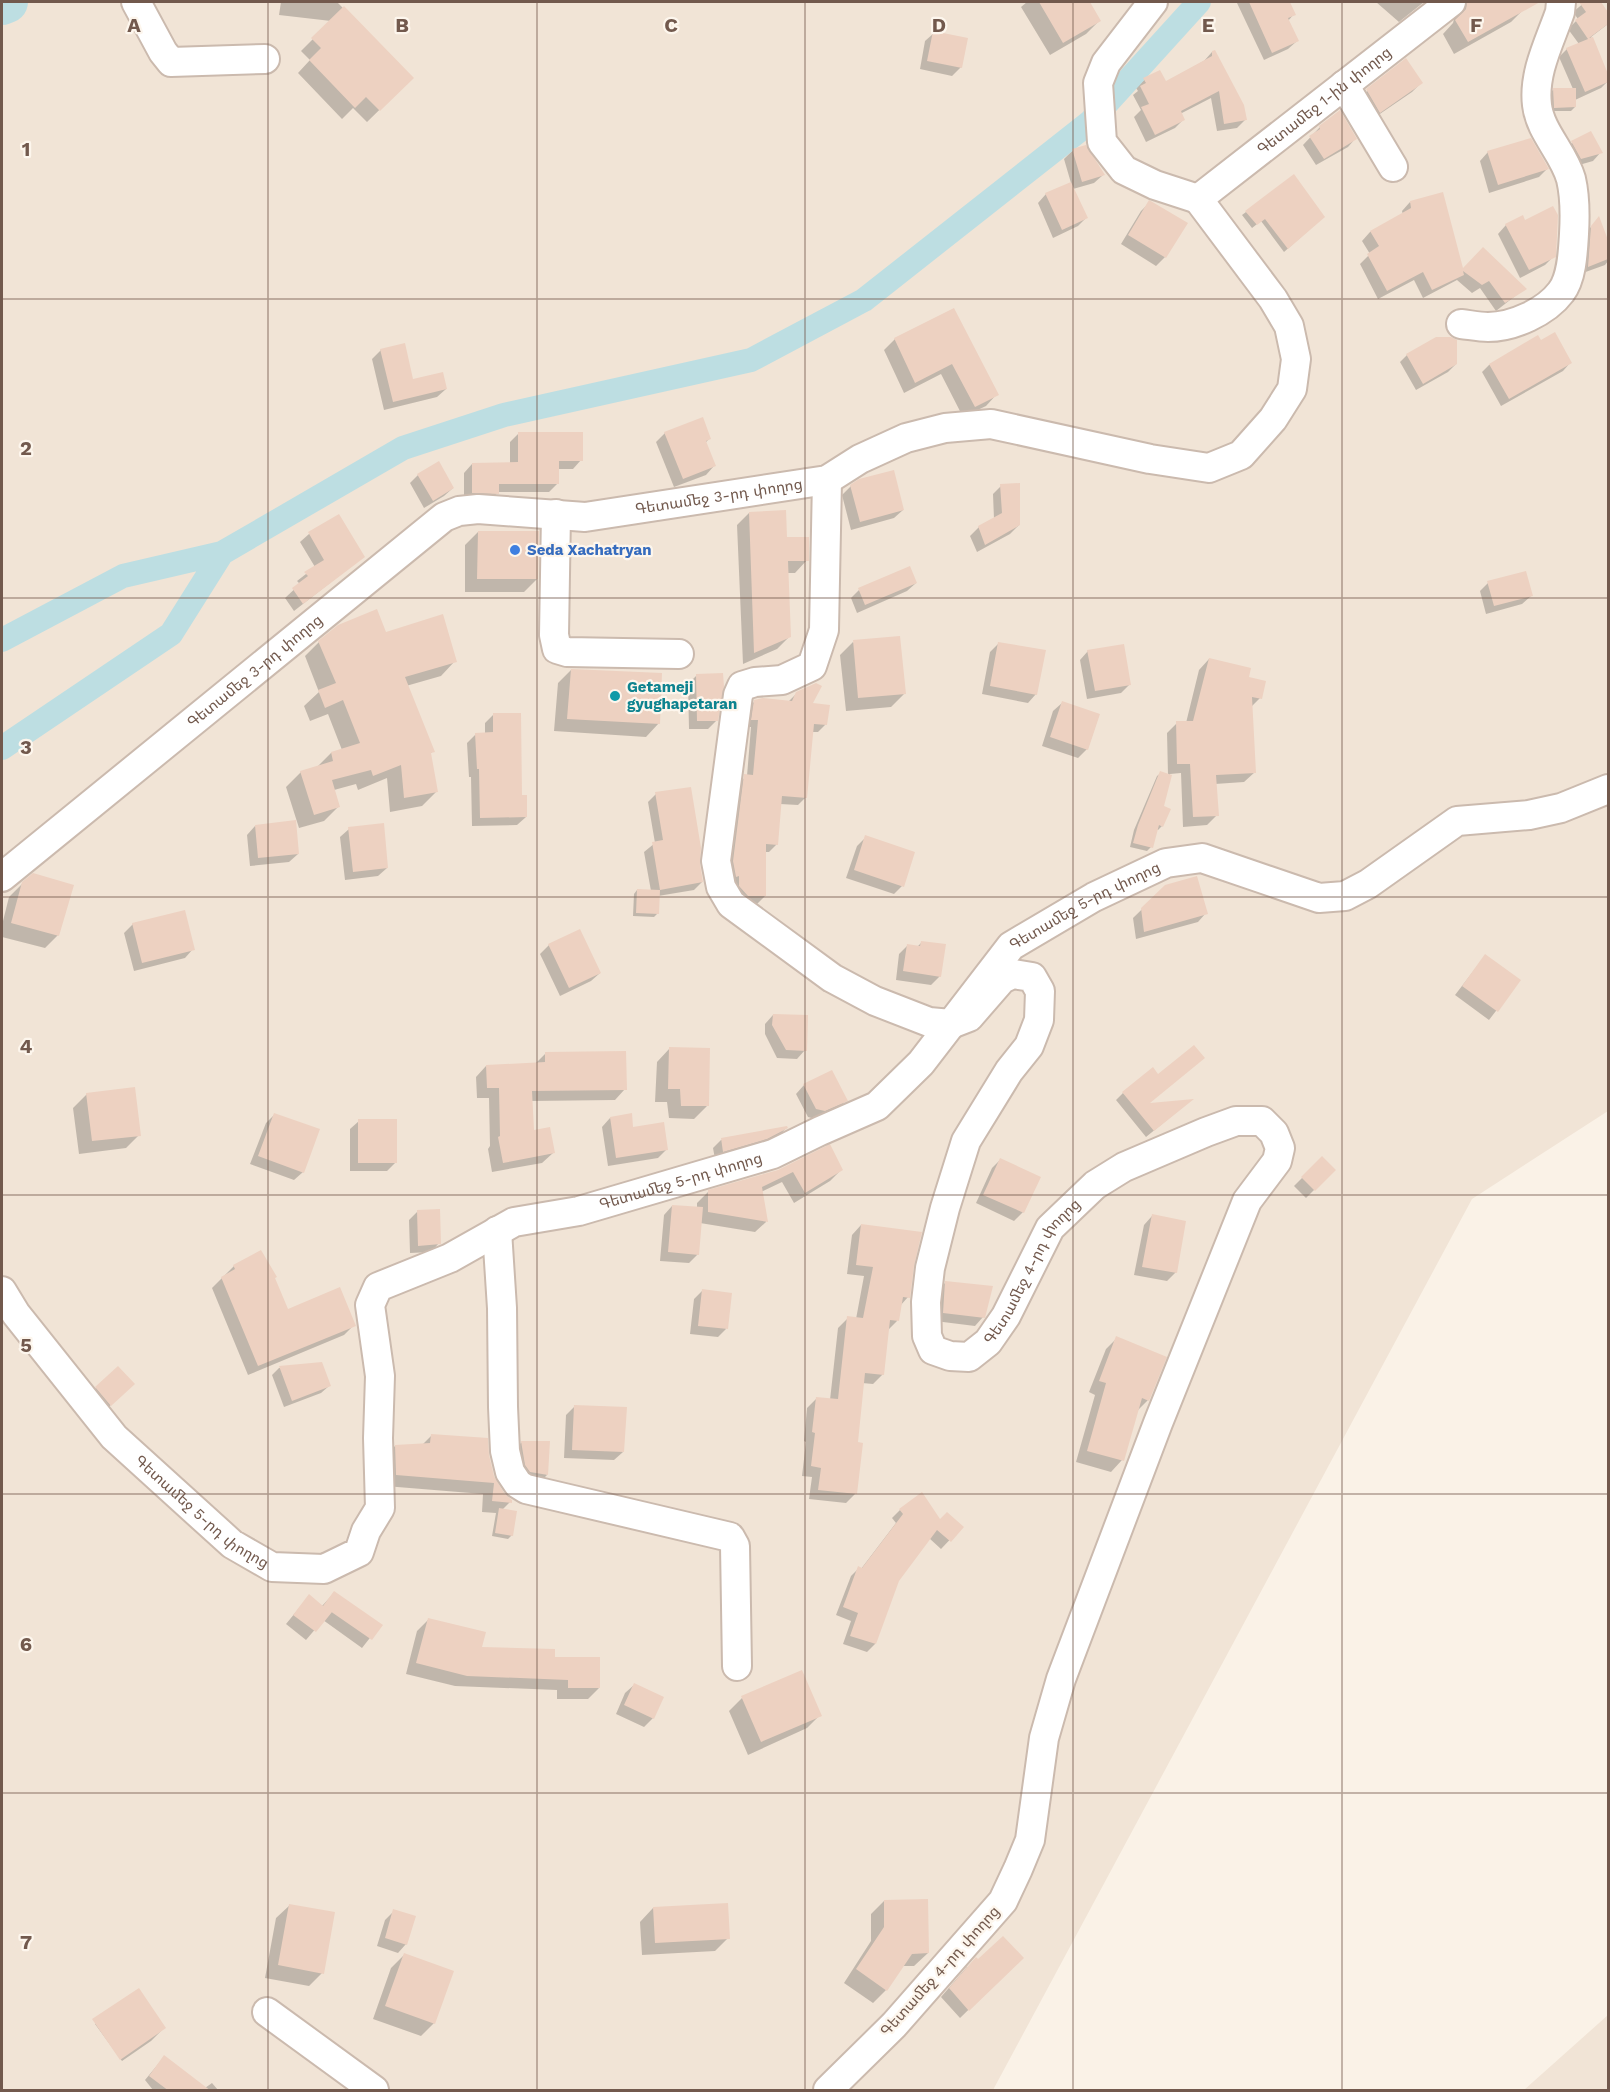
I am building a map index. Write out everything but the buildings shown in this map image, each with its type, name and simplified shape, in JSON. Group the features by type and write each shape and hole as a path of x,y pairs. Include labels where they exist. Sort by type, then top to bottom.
{"street":[{"path":"136,2 163,52 171,62 265,59"},
{"path":"1153,2 1106,63 1098,83 1102,142 1124,170 1155,185 1197,199"},
{"name":"Գետամեջ 1-ին փողոց","path":"1197,199 1451,2"},
{"path":"1461,324 1490,327 1533,314 1562,291 1568,275 1573,251 1573,191 1570,177 1540,121 1537,104 1537,79 1560,12 1561,2"},
{"path":"1344,85 1393,167"},
{"name":"Գետամեջ 3-րդ փողոց","path":"2,877 444,517 459,511 478,509 585,517 827,480 860,459 906,438 945,428 991,424 1150,459 1209,468 1241,455 1273,419 1292,389 1296,359 1289,326 1273,299 1197,199"},
{"path":"827,480 824,630 812,666 782,680 755,681 742,687 738,695 716,861 721,887 731,903 832,978 896,1011 929,1022 951,1024"},
{"path":"556,514 554,636 557,649 567,652 679,654"},
{"name":"Գետամեջ 5-րդ փողոց","path":"2,1291 16,1314 114,1437 232,1544 272,1567 324,1569 359,1552 366,1531 380,1508 378,1438 380,1376 370,1305 378,1287 450,1258 513,1222 579,1211 773,1154 877,1106 921,1063 1011,946 1094,897 1166,863 1202,858 1319,898 1345,896 1368,884 1457,821 1529,815 1561,808 1608,789"},
{"name":"Գետամեջ 4-րդ փողոց","path":"828,2091 894,2025 1002,1901 1013,1879 1030,1840 1044,1738 1061,1679 1158,1423 1247,1202 1276,1161 1280,1148 1274,1133 1262,1121 1236,1121 1124,1167 1095,1185 1050,1228 1006,1317 988,1342 969,1357 950,1356 933,1350 927,1336 926,1302 930,1268 945,1208 966,1141 1009,1071 1029,1046 1039,1020 1040,991 1032,977 1013,974 1002,979 969,1017 951,1024"},
{"path":"497,1231 502,1308 505,1451 510,1472 518,1484 526,1489 730,1537 735,1546 737,1666"},
{"path":"267,2012 374,2091"}],"shaded area":[{"path":"2,2 1608,2 1608,1111 1472,1199 993,2090 2,2090"},
{"path":"1608,2015 1608,2090 1524,2090"}],"waterway":[{"path":"2,4 7,2"},
{"path":"2,640 123,576 222,553 403,448 504,415 751,360 864,300 1090,122 1199,2"},
{"path":"2,748 171,634 222,553"}],"place":[{"name":"Seda Xachatryan","path":"515,550"},
{"name":"Getameji gyughapetaran","path":"615,696"}]}
